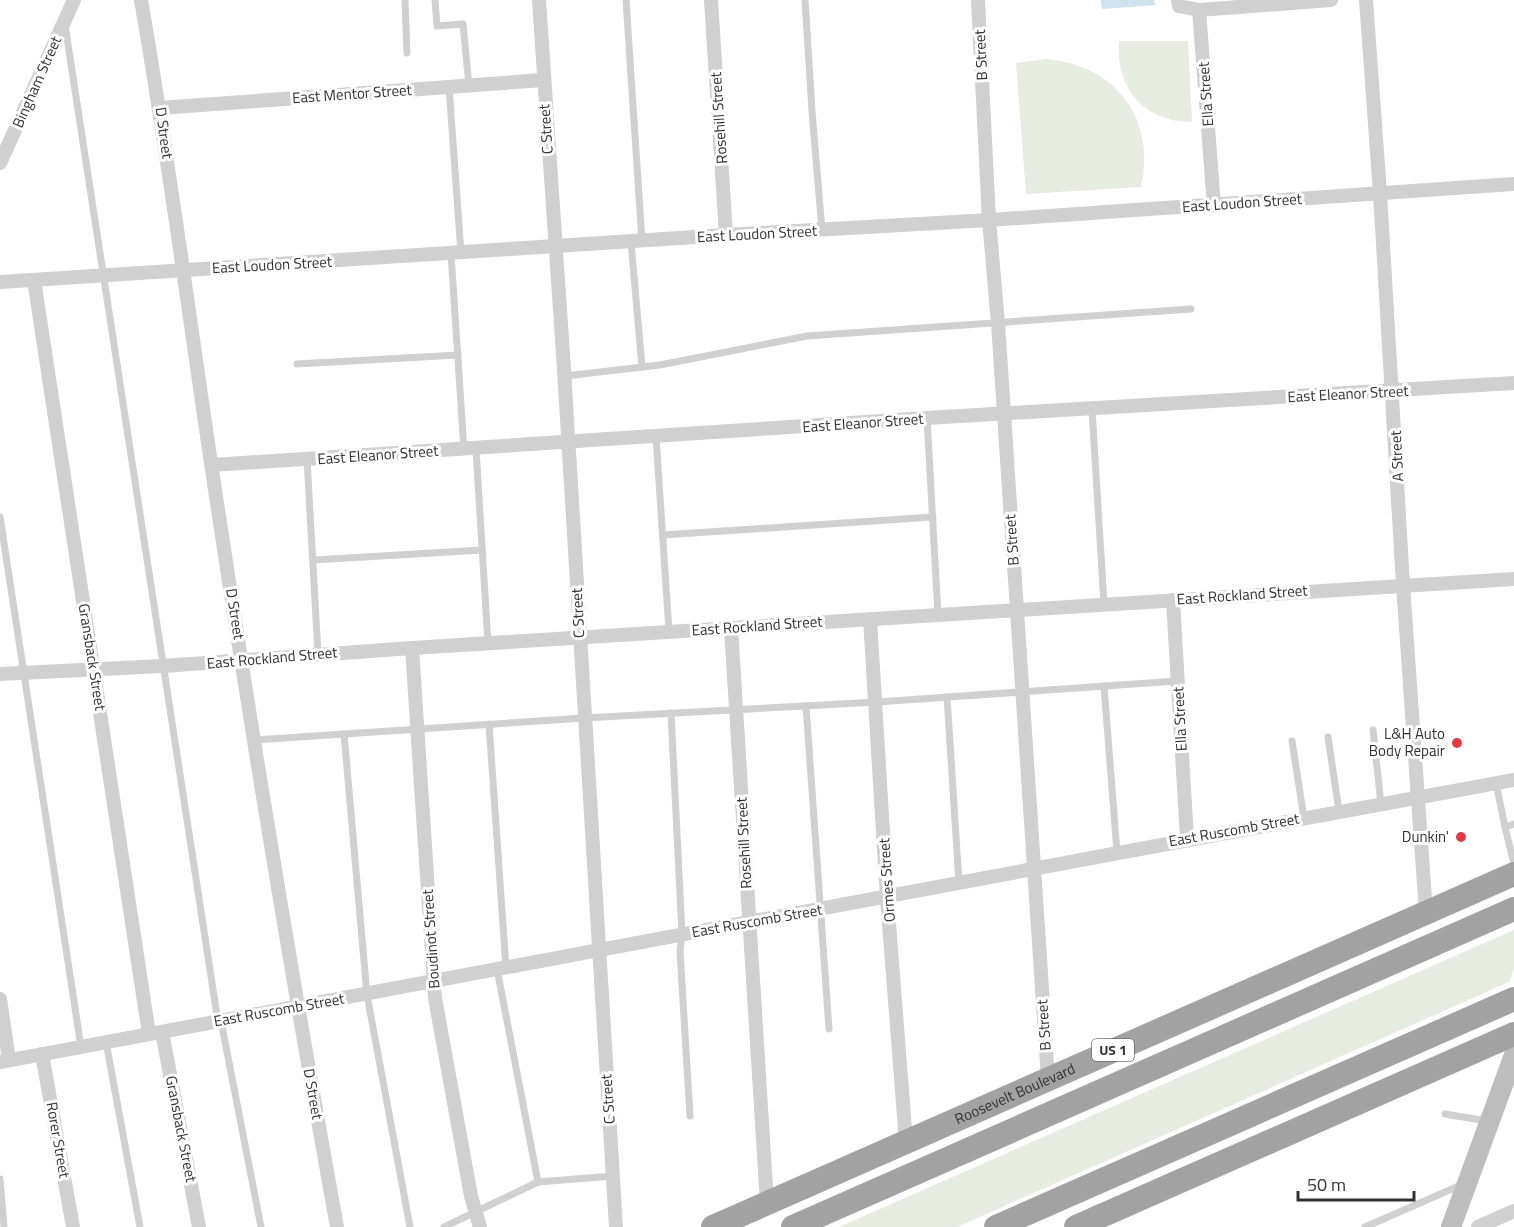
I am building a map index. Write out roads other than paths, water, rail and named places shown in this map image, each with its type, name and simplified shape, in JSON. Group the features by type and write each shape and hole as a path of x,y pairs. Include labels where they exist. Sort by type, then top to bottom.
{"highway":[{"name":"Roosevelt Boulevard","path":"713,1227 1514,874"},
{"name":"US 1","path":"793,1227 1514,909"},
{"path":"996,1227 1514,999"},
{"path":"1076,1227 1514,1034"},
{"path":"1088,1187 1234,1157"}],"main road":[{"path":"1451,1227 1490,1122 1506,1088 1514,1055"}],"street":[{"name":"Bingham Street","path":"0,164 74,0"},
{"name":"D Street","path":"141,0 160,108 254,740 297,1007 337,1227"},
{"name":"C Street","path":"539,0 616,1227"},
{"name":"Rosehill Street","path":"711,0 726,235"},
{"name":"B Street","path":"978,0 989,220 998,323 1048,1079"},
{"path":"1178,0 1179,6 1199,10 1331,0"},
{"name":"A Street","path":"1366,0 1426,913"},
{"name":"Ella Street","path":"1199,10 1214,206"},
{"name":"East Mentor Street","path":"160,108 543,80"},
{"name":"East Loudon Street","path":"0,282 1214,206 1514,184"},
{"name":"Gransback Street","path":"33,280 94,670 156,1033 199,1227"},
{"name":"East Eleanor Street","path":"212,465 927,418 1514,383"},
{"name":"East Rockland Street","path":"0,674 163,666 579,637 1514,579"},
{"name":"Ella Street","path":"1173,600 1186,839"},
{"name":"Ormes Street","path":"870,619 877,702 887,898 906,1142"},
{"name":"Rosehill Street","path":"731,628 767,1203"},
{"name":"Boudinot Street","path":"412,648 435,998 478,1220"},
{"name":"East Ruscomb Street","path":"4,1061 367,995 748,921 887,898 1186,839 1514,780"},
{"path":"0,999 4,1061"},
{"name":"Rorer Street","path":"42,1054 73,1227"},
{"path":"1478,1227 1514,1211"}],"lane":[{"path":"405,0 407,52"},
{"path":"435,0 437,26 463,24 468,86"},
{"path":"626,0 642,367"},
{"path":"805,0 822,230"},
{"path":"64,21 220,1021 261,1227"},
{"path":"449,87 458,355 482,550 488,643"},
{"path":"564,376 642,367 807,336 1191,309"},
{"path":"297,364 458,355"},
{"path":"1092,409 1104,604"},
{"path":"927,418 938,615"},
{"path":"656,437 669,632"},
{"path":"307,459 318,654"},
{"path":"0,517 81,1047"},
{"path":"663,535 933,517"},
{"path":"314,560 482,550"},
{"path":"254,740 584,718 877,702 1177,681"},
{"path":"1104,686 1117,852"},
{"path":"947,697 958,883"},
{"path":"806,706 829,1029"},
{"path":"670,713 682,934 680,951 690,1116"},
{"path":"489,724 502,969 538,1182"},
{"path":"1373,730 1381,804"},
{"path":"344,734 367,995 410,1227"},
{"path":"1328,737 1339,811"},
{"path":"1292,741 1304,818"},
{"path":"1496,783 1514,864"},
{"path":"1505,827 1514,824"},
{"path":"106,1042 140,1227"},
{"path":"1445,1114 1490,1122"},
{"path":"444,1227 478,1220 538,1182 613,1176"},
{"path":"0,1179 4,1227"},
{"path":"1365,1227 1469,1182"}],"water":[{"path":"1101,0 1154,0 1155,5 1102,9"}],"place":[{"name":"L&H Auto Body Repair","path":"1457,743"},
{"name":"Dunkin'","path":"1461,837"}]}
